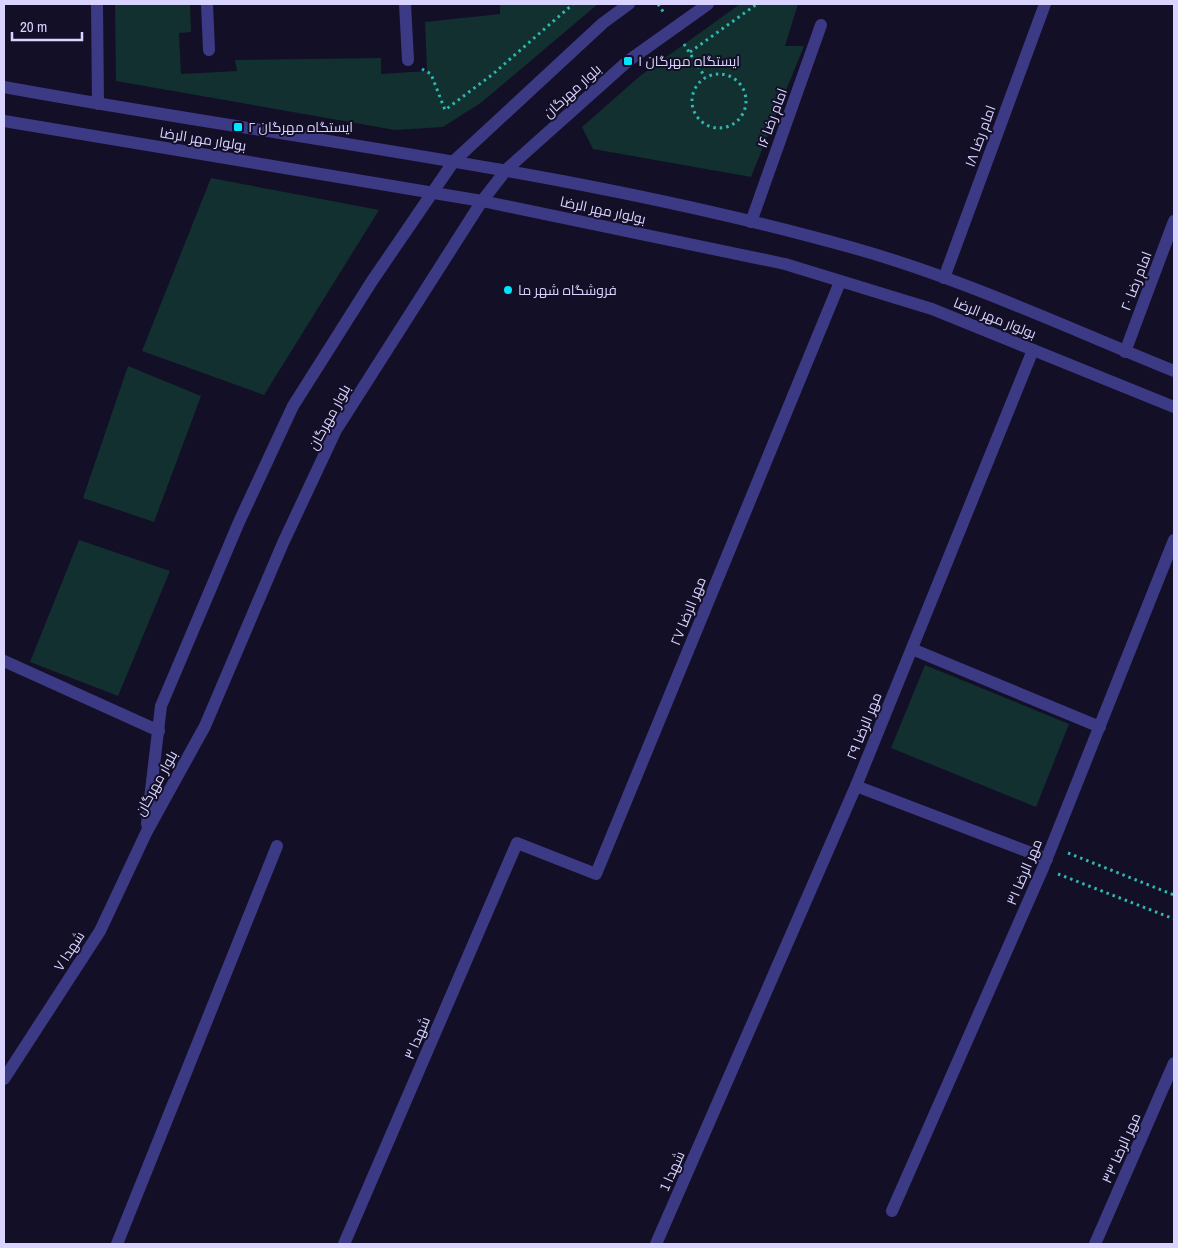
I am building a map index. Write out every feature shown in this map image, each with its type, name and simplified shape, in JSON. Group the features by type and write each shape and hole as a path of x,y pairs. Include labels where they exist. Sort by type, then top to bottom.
{"street":[{"path":"97,4 98,104"},
{"path":"207,4 209,50"},
{"path":"405,4 408,60"},
{"name":"بلوار مهرگان","path":"146,831 161,706 238,522 294,406 372,281 454,161 603,23 629,4"},
{"name":"بلوار مهرگان","path":"146,831 205,726 283,542 336,430 482,201 507,169 628,61 708,4"},
{"name":"امام رضا ۱۸","path":"944,278 1045,4"},
{"name":"امام رضا ۱۶","path":"751,222 821,25"},
{"name":"بولوار مهر الرضا","path":"4,87 98,104 507,169 751,222 860,250 944,278 1174,371"},
{"name":"بولوار مهر الرضا","path":"4,121 432,192 744,254 932,309 1174,407"},
{"name":"امام رضا ۲۰","path":"1125,352 1174,221"},
{"name":"مهر الرضا ۲۷","path":"517,843 596,874 840,282"},
{"name":"مهر الرضا ۲۹","path":"716,1110 856,786 1033,350"},
{"name":"مهر الرضا ۳۱","path":"892,1212 1047,858 1174,540"},
{"path":"912,649 1100,727"},
{"path":"4,661 159,731"},
{"path":"856,786 1047,858"},
{"name":"شهدا ۷","path":"4,1079 100,931 146,831"},
{"name":"شهدا ۳","path":"344,1244 517,843"},
{"path":"117,1244 277,846"},
{"name":"مهر الرضا ۳۳","path":"1095,1244 1174,1063"},
{"name":"شهدا 1","path":"656,1244 716,1110"}],"path":[{"path":"408,60 431,74 446,110 493,74 573,4"},
{"path":"690,52 757,4"},
{"path":"714,73 724,74 740,83 746,100 745,110 733,124 724,128 714,128 705,124 693,110 691,100 693,91 705,77 714,73"},
{"path":"1047,858 1174,895"},
{"path":"1047,858 1174,919"}],"green space":[{"path":"115,4 190,4 191,32 179,33 181,74 237,71 235,60 381,58 381,74 427,71 425,22 500,14 500,4 598,4 482,102 443,127 395,130 116,81"},
{"path":"740,4 798,4 785,46 804,46 751,177 593,149 582,127 640,76"},
{"path":"211,178 379,210 264,395 142,351"},
{"path":"128,366 201,396 154,522 83,498"},
{"path":"79,540 170,571 118,696 30,662"},
{"path":"925,665 1069,724 1036,807 891,748"}],"place":[{"name":"ایستگاه مهرگان ۱","path":"628,61"},
{"name":"ایستگاه مهرگان ۲","path":"238,127"},
{"name":"فروشگاه شهر ما","path":"508,290"}]}
